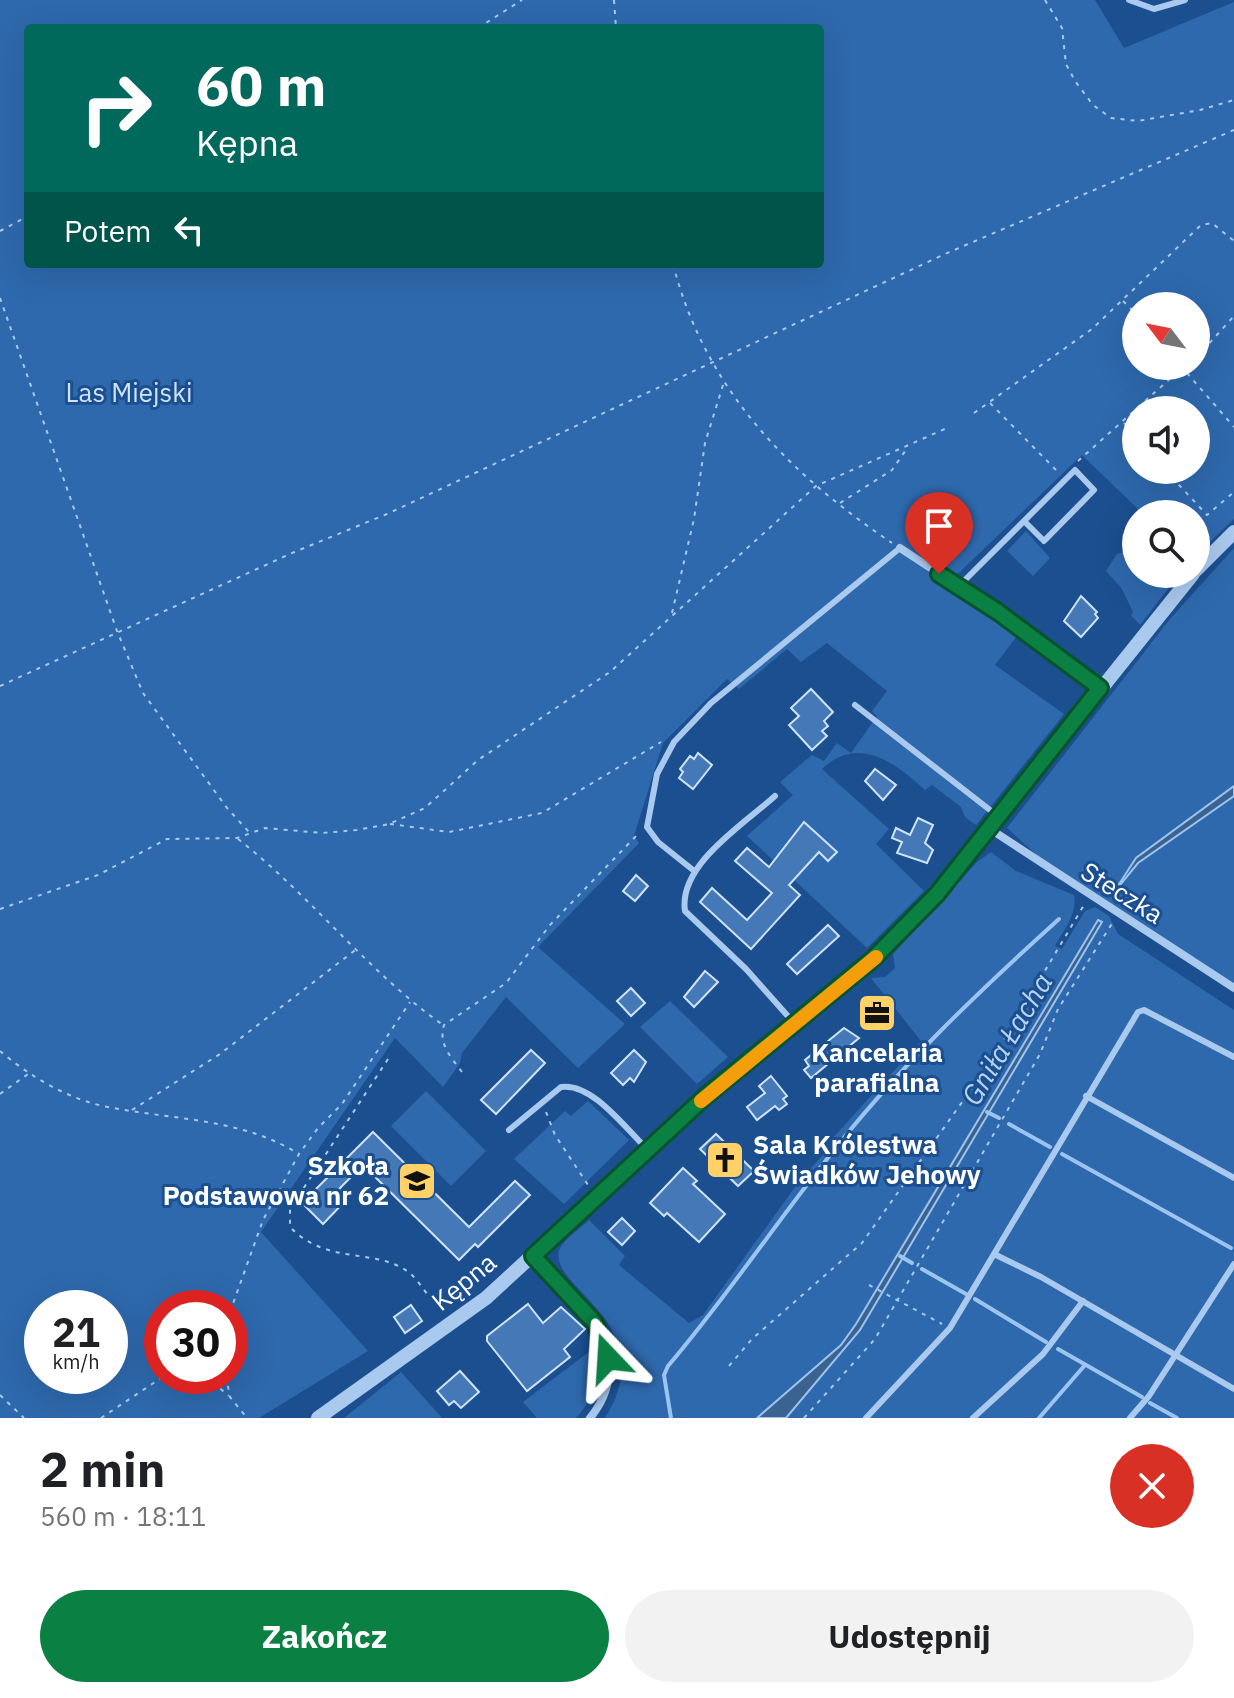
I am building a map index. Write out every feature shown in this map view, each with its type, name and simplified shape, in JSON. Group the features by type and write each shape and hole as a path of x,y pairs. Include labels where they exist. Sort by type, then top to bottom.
{"street":[{"name":"Kępna","path":"1210,554 1234,532"},
{"path":"900,548 1100,688"},
{"name":"Kępna","path":"318,1418 450,1325 533,1256 647,1149 873,959 937,894 1178,588"},
{"name":"Steczka","path":"994,823 1089,896 1234,988"},
{"path":"533,1256 586,1311 602,1337 608,1379 604,1396 590,1418"}],"lane":[{"path":"1129,0 1154,9 1185,0"},
{"path":"958,587 1024,521 1075,470 1094,490 1044,541 1024,521"},
{"path":"693,870 648,830 647,811 657,774 674,742 711,703 900,548"},
{"path":"855,705 994,823"},
{"path":"775,796 693,870 686,884 685,911 746,969 794,1023"},
{"path":"866,1418 950,1328 996,1255 1132,1019 1144,1010 1234,1057"},
{"path":"509,1130 561,1087 576,1087 590,1094 647,1149"},
{"path":"1086,1096 1234,1178"},
{"path":"996,1255 1083,1301 1234,1389"},
{"path":"1130,1418 1149,1396 1234,1264"},
{"path":"973,1418 1043,1354 1083,1301"}],"path":[{"path":"484,24 522,0"},
{"path":"614,0 616,24"},
{"path":"1045,0 1062,28 1066,64 1075,81 1093,105 1111,118 1138,121 1234,100"},
{"path":"0,686 117,631 387,514 1013,224 1234,130"},
{"path":"0,231 24,218"},
{"path":"1131,292 1201,225 1212,223 1234,241"},
{"path":"675,268 711,363 724,383 800,474 900,548"},
{"path":"0,298 117,631 143,693 227,808 249,832"},
{"path":"974,413 1092,329 1122,301"},
{"path":"1210,343 1234,316"},
{"path":"1151,396 1169,380"},
{"path":"1193,380 1234,427"},
{"path":"672,614 694,519 705,443 724,383"},
{"path":"990,402 1061,475"},
{"path":"1075,470 1077,462 1122,422"},
{"path":"389,824 425,808 478,760 610,672 816,486 947,428"},
{"path":"839,504 892,470 909,445"},
{"path":"1178,484 1207,515 1234,492"},
{"path":"0,909 98,875 167,839 237,838 265,828 322,833 389,824 449,832 542,813 653,744 674,742"},
{"path":"462,1072 446,1050 441,1035 444,1025 506,983 550,925 634,838 648,830"},
{"path":"237,838 358,948 410,1002 444,1025"},
{"path":"729,1366 752,1339 862,1243 992,1060 1089,896"},
{"path":"804,1418 863,1354 899,1301 1034,1065 1058,1009 1118,914"},
{"path":"131,1110 220,1054 358,948"},
{"path":"238,1290 263,1220 299,1154 318,1128 342,1104 410,1002"},
{"path":"0,1051 30,1072 99,1105 247,1130 299,1154"},
{"path":"388,1059 290,1209 290,1227 305,1243 338,1255 382,1261 411,1274 432,1300"},
{"path":"0,1094 30,1072"},
{"path":"540,1104 551,1119 555,1135 591,1189"},
{"path":"869,1285 950,1328"},
{"path":"101,1418 144,1389"},
{"path":"226,1394 247,1418"},
{"path":"0,1395 24,1418"}],"green space":[{"name":"Las Miejski","path":"0,0 1095,0 1124,48 1234,2 1234,519 1210,542 1210,500 1129,500 1082,455 943,588 1017,636 995,665 1064,714 976,825 965,817 961,807 932,785 925,790 901,770 876,756 849,754 822,769 889,829 876,844 924,891 867,948 747,836 793,795 780,782 812,755 824,761 837,743 851,753 877,716 872,711 887,691 827,643 801,662 787,649 739,689 727,679 663,743 634,836 639,843 538,947 625,1024 578,1068 506,997 462,1053 460,1063 443,1087 395,1038 261,1232 368,1351 259,1418 0,1418"},
{"path":"1026,531 1050,558 1033,576 1007,551"},
{"path":"1234,548 1234,786 1136,858 1111,894 1116,894 1138,863 1234,796 1234,984 1039,857 1007,828 1170,619 1198,588 1210,588 1210,575"},
{"path":"1122,553 1122,588 1169,588 1140,625 1131,615 1133,612 1122,589 1106,571 1117,554"},
{"path":"991,852 1016,871 1074,895 1072,915 1055,946 1062,949 1085,911 1095,907 1109,916 1118,934 1234,1010 1234,1418 786,1418 860,1330 1102,923 841,1345 757,1418 605,1418 620,1385 621,1357 614,1334 561,1265 561,1247 589,1220 625,1256 619,1265 689,1323 703,1315 800,1180 831,1146 830,1141 921,1041 871,978 885,977 895,968 893,954 977,862"},
{"path":"670,1001 728,1057 697,1084 640,1027"},
{"path":"426,1091 486,1151 451,1186 391,1126"},
{"path":"588,1101 629,1140 564,1204 514,1159 565,1111 571,1116"},
{"path":"594,1348 598,1368 596,1386 576,1418 537,1418 523,1402"},
{"path":"401,1372 442,1418 344,1418"}],"shaded area":[{"path":"1234,786 1234,796 1138,863 1112,895 1136,858"},
{"name":"Gniła Łacha","path":"1098,920 1102,922 860,1330 786,1418 757,1418 841,1345 856,1324"}],"building":[{"path":"1081,596 1097,612 1098,618 1081,637 1064,621"},
{"path":"811,689 833,712 824,721 828,726 822,731 827,736 812,750 789,725 799,716 791,708"},
{"path":"698,753 712,765 693,789 679,778 683,772 680,769 690,756 694,759"},
{"path":"875,769 896,785 883,800 865,781"},
{"path":"918,818 933,825 925,843 933,850 927,863 897,853 902,842 892,838 896,828 910,835"},
{"path":"804,822 837,852 828,861 819,852 789,885 800,895 751,949 700,902 712,888 747,920 772,893 735,861 747,848 769,867"},
{"path":"636,875 648,886 635,901 623,891"},
{"path":"828,925 839,936 797,974 787,964"},
{"path":"705,971 718,982 694,1007 684,997"},
{"path":"631,988 645,1003 631,1016 617,1001"},
{"path":"844,1028 859,1038 811,1078 804,1070 809,1066 805,1060"},
{"path":"531,1050 545,1063 496,1114 481,1100"},
{"path":"634,1050 646,1062 634,1082 630,1078 623,1085 611,1073"},
{"path":"771,1076 787,1096 783,1099 787,1104 779,1110 775,1106 757,1120 747,1107 765,1093 759,1086"},
{"path":"373,1132 469,1227 515,1181 530,1195 478,1247 475,1244 459,1260 363,1165 340,1188 349,1197 323,1224 302,1203"},
{"name":"Sala Królestwa Świadków Jehowy","path":"716,1134 754,1171 738,1186 700,1149"},
{"path":"683,1168 697,1181 693,1184 725,1214 699,1242 667,1213 664,1216 650,1203"},
{"path":"622,1218 635,1231 622,1245 608,1232"},
{"path":"528,1304 543,1323 561,1307 585,1329 564,1349 570,1357 527,1391 487,1341 487,1336"},
{"path":"411,1305 422,1321 405,1333 394,1317"},
{"path":"460,1371 479,1392 461,1408 454,1401 449,1405 437,1391"}],"waterway":[{"path":"671,1418 664,1375 668,1366 807,1185 853,1126 909,1064 967,1004 1059,919"},
{"path":"987,1112 999,1118"},
{"path":"1009,1124 1050,1147"},
{"path":"1062,1154 1231,1248"},
{"path":"900,1256 912,1263"},
{"path":"922,1269 966,1294"},
{"path":"975,1299 1046,1342"},
{"path":"1058,1349 1142,1397"},
{"path":"1039,1418 1085,1365"},
{"path":"1150,1403 1177,1418"}],"slow traffic":[{"path":"701,1101 876,957"}],"place":[{"name":"Kancelaria parafialna","path":"877,1013"},
{"name":"Sala Królestwa Świadków Jehowy","path":"725,1160"},
{"name":"Szkoła Podstawowa nr 62","path":"417,1181"}],"route":[{"path":"608,1358 595,1323 533,1256 706,1096 873,959 937,894 1100,688 998,612 939,574"}]}
